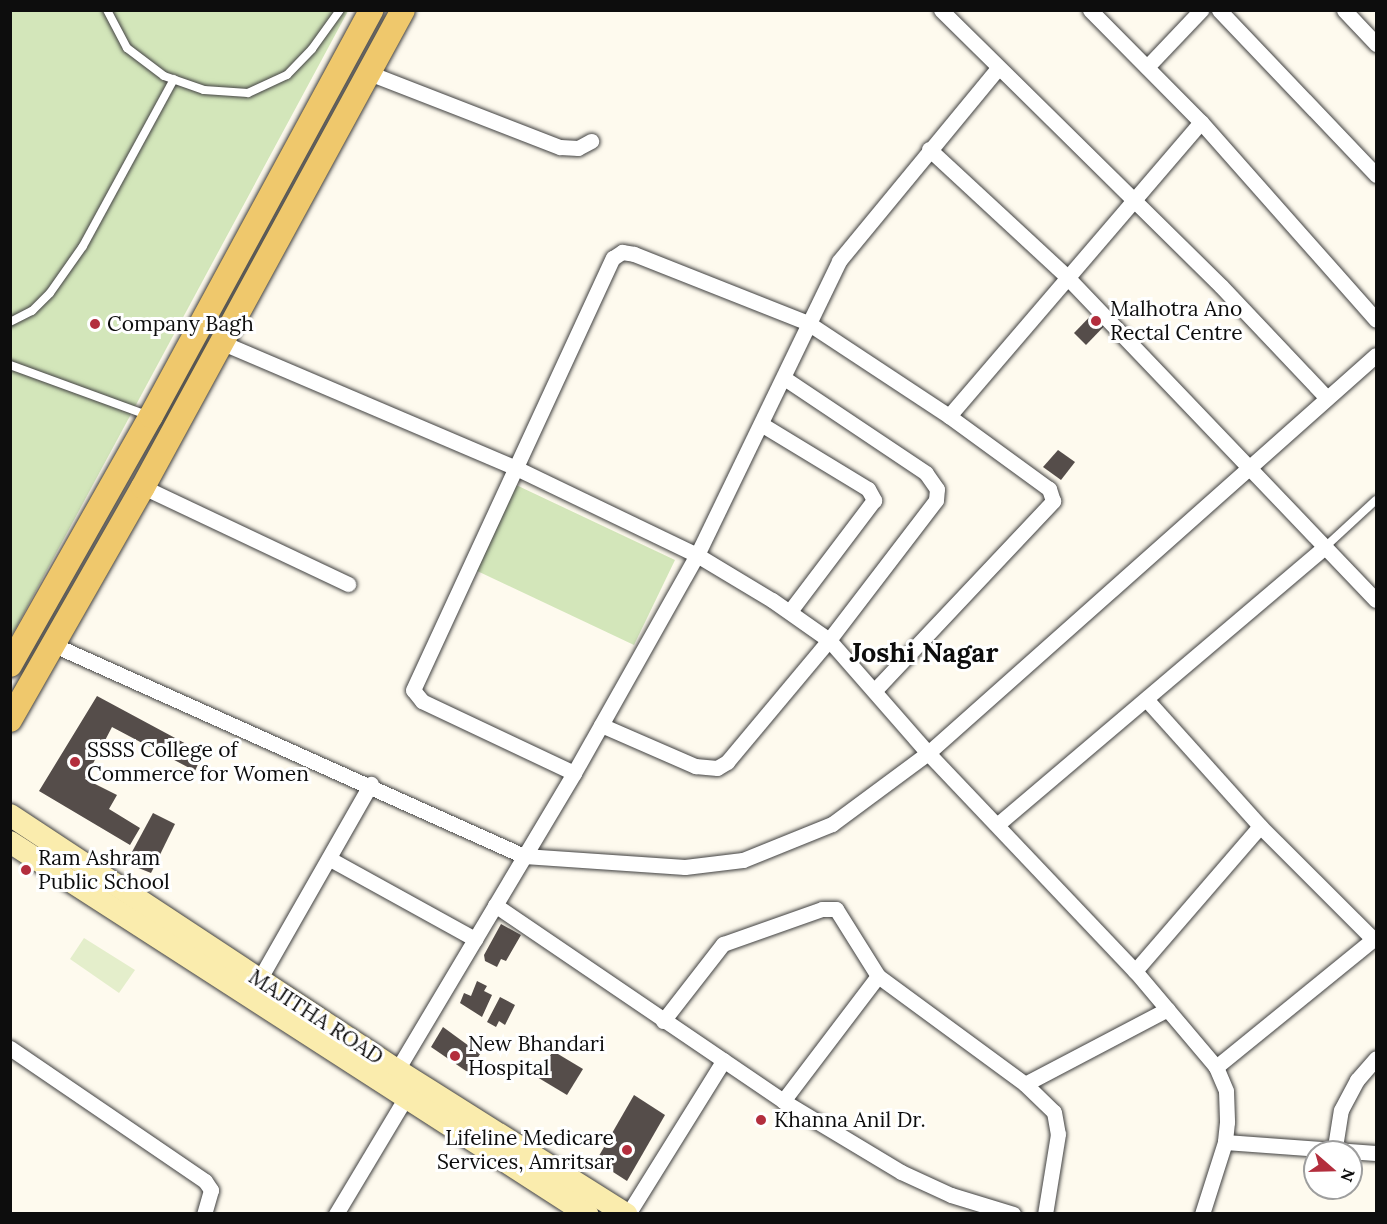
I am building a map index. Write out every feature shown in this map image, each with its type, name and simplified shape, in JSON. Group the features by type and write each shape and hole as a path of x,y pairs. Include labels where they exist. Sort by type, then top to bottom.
{"main road":[{"path":"10,720 223,343 403,10"},
{"path":"10,665 151,416 367,20"},
{"name":"MAJITHA ROAD","path":"10,815 406,1097 586,1214"},
{"name":"MAJITHA ROAD","path":"10,842 254,989 397,1070 627,1214"}],"street":[{"path":"941,10 1327,398"},
{"path":"1090,10 1201,122 1377,320"},
{"path":"1147,67 1201,10"},
{"path":"1219,10 1377,175"},
{"path":"1344,10 1377,44"},
{"path":"367,20 385,43"},
{"path":"397,1070 574,772 697,555 839,261 998,68"},
{"path":"369,73 560,147 578,148 591,141"},
{"path":"949,416 1131,199 1201,122"},
{"path":"929,149 1066,276 1324,548 1377,600"},
{"path":"574,772 414,694 514,466 617,254 634,254 808,323 949,416 1049,489 1053,501 875,690"},
{"path":"223,343 514,466 697,555 790,611 829,640 928,753 1136,971 1216,1067 1228,1104 1225,1142 1202,1214"},
{"path":"54,645 371,784 524,856 685,867 742,860 832,824 928,753 1377,355"},
{"path":"600,725 695,766 717,768 738,753 829,640 936,500 937,489 926,473 784,378"},
{"path":"761,424 868,489 874,500 790,611"},
{"path":"143,487 348,584"},
{"path":"998,824 1324,548"},
{"path":"1146,699 1260,826 1375,939 1216,1067"},
{"path":"254,989 371,784"},
{"path":"1136,971 1260,826"},
{"path":"330,859 475,939"},
{"path":"495,905 783,1101 926,1185 1013,1214"},
{"path":"663,1021 723,944 822,909 836,909 842,914 878,976 1025,1084 1048,1104 1057,1122 1045,1214"},
{"path":"783,1101 878,976"},
{"path":"1025,1084 1168,1009"},
{"path":"10,1048 205,1181 211,1190 204,1214"},
{"path":"1336,1140 1341,1110 1357,1080 1377,1058"},
{"path":"627,1214 724,1060"},
{"path":"336,1214 406,1097"},
{"path":"1225,1142 1303,1146"}],"lane":[{"path":"107,10 127,48 145,64 174,79 204,90 248,93 287,75 312,49 340,10"},
{"path":"10,322 32,311 50,293 83,246 174,79"},
{"path":"10,365 151,416"},
{"path":"1324,548 1377,500"}],"green space":[{"name":"Company Bagh","path":"11,11 348,11 11,637"},
{"path":"514,484 675,560 634,645 473,569"},
{"path":"84,938 135,970 119,993 70,959"}],"building":[{"path":"1102,304 1114,316 1086,345 1074,333"},
{"path":"1058,450 1075,462 1061,480 1043,467"},
{"name":"SSSS College of Commerce for Women","path":"97,696 203,753 195,771 112,727 85,779 117,795 109,809 140,828 130,845 39,791"},
{"path":"153,813 175,824 151,873 126,863"},
{"path":"501,924 521,935 506,961 501,959 497,967 485,961 484,955"},
{"path":"477,981 487,986 484,991 492,995 482,1017 460,1003 464,993 471,996"},
{"path":"500,997 515,1005 505,1025 499,1021 496,1027 487,1022"},
{"path":"443,1027 480,1054 469,1073 431,1047"},
{"path":"553,1051 583,1069 567,1095 537,1077"},
{"path":"634,1095 665,1115 627,1181 596,1161"}],"place":[{"name":"Malhotra Ano Rectal Centre","path":"1096,321"},
{"name":"Company Bagh","path":"95,324"},
{"name":"SSSS College of Commerce for Women","path":"75,762"},
{"name":"Ram Ashram Public School","path":"26,870"},
{"name":"New Bhandari Hospital","path":"455,1056"},
{"name":"Khanna Anil Dr.","path":"761,1120"},
{"name":"Lifeline Medicare Services, Amritsar","path":"627,1150"}],"district":[{"name":"Joshi Nagar","path":"924,653"}]}
